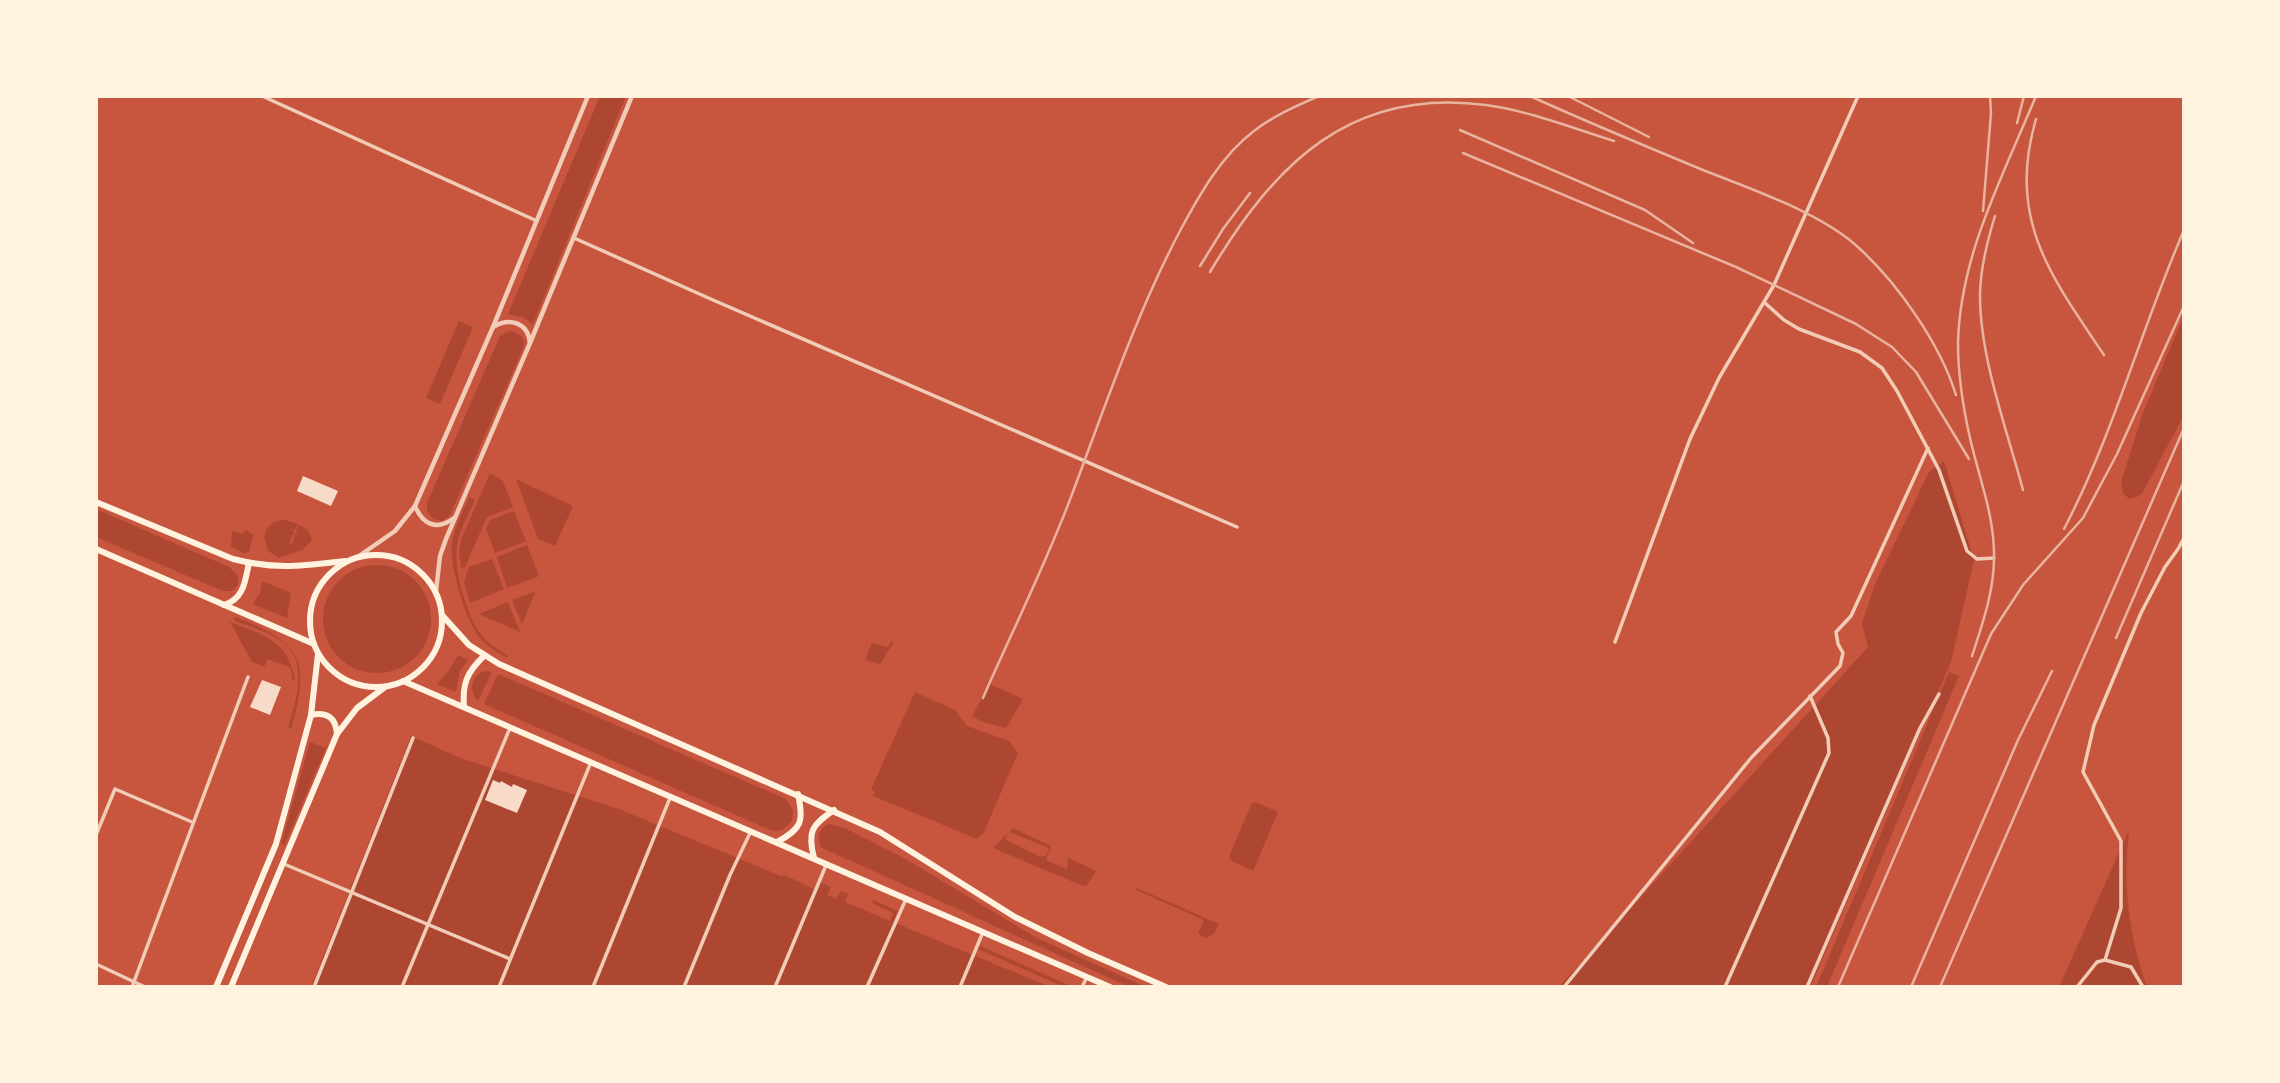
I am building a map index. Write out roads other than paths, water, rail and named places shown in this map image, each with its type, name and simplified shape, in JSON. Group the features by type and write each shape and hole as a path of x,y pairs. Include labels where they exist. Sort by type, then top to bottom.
{"main road":[{"path":"96,502 233,559 249,563 287,568 347,561"},
{"path":"96,549 314,644"},
{"path":"382,554 404,560 426,576 436,591 442,615 442,628 433,654 425,665 403,681 385,687 368,687 349,681 327,666 318,654 310,627 312,603 324,579 347,561 359,556 382,554"},
{"path":"224,605 236,599 240,593 249,563"},
{"path":"442,615 469,645 484,656 834,810 900,843 1015,917 1166,987"},
{"path":"216,987 273,851 311,715 318,654"},
{"path":"464,708 466,676 484,656"},
{"path":"403,681 1111,987"},
{"path":"231,987 337,734 358,708 385,687"},
{"path":"311,715 320,713 330,716 337,726 337,734"},
{"path":"777,842 789,835 799,824 801,810 797,794"},
{"path":"814,858 810,840 812,831 819,820 834,810"}],"street":[{"path":"262,96 537,220"},
{"path":"359,556 395,531 415,506 493,327 588,96"},
{"path":"436,591 440,556 455,518 632,96"},
{"path":"1615,642 1690,439 1719,378 1765,303 1858,96"},
{"path":"574,238 1237,527"},
{"path":"1765,303 1799,329 1860,352 1882,368 1939,470 1967,551 1977,559 1994,558"},
{"path":"493,327 506,321 519,324 528,332 530,344"},
{"path":"1564,987 1751,758 1840,666 1843,653 1838,645 1836,632 1851,616 1928,448"},
{"path":"415,506 423,520 431,525 442,526 455,518"},
{"path":"2105,960 2121,908 2121,841 2083,772 2086,755 2094,725 2141,613 2184,538"},
{"path":"132,987 248,677"},
{"path":"1807,987 1920,728 1939,694"},
{"path":"1725,987 1829,753 1828,738 1810,696"},
{"path":"402,987 510,728"},
{"path":"314,987 413,738"},
{"path":"499,987 591,762"},
{"path":"96,835 115,789 192,822"},
{"path":"593,987 671,796"},
{"path":"684,987 730,875 752,831"},
{"path":"775,987 827,863"},
{"path":"284,864 510,959"},
{"path":"867,987 907,898"},
{"path":"960,987 983,932"},
{"path":"2077,987 2096,962 2105,960 2131,967 2143,987"},
{"path":"96,964 145,987"},
{"path":"1083,987 1087,977"}],"railway":[{"path":"983,698 1064,516 1137,325 1165,260 1188,216 1212,176 1242,141 1277,116 1319,96"},
{"path":"1530,96 1785,203 1844,236 1875,264 1917,316 1940,356 1956,395"},
{"path":"1568,96 1649,137"},
{"path":"1983,211 1990,96"},
{"path":"2017,123 2024,96"},
{"path":"1972,656 1990,596 1994,543 1961,391 1958,343 1961,310 1966,279 1985,216 2036,96"},
{"path":"1210,272 1262,197 1290,167 1322,141 1356,121 1395,108 1438,103 1486,105 1535,116 1614,141"},
{"path":"2036,119 2028,155 2027,187 2031,217 2051,272 2104,355"},
{"path":"1460,130 1645,210 1693,243"},
{"path":"1463,153 1736,267 1856,324 1892,347 1916,372 1969,459"},
{"path":"1200,266 1250,193"},
{"path":"1995,216 1981,276 1981,320 1989,369 2023,490"},
{"path":"2064,529 2098,456 2184,230"},
{"path":"1838,987 1991,634 2023,585 2083,518 2117,454 2184,306"},
{"path":"1940,987 2184,428"},
{"path":"2116,638 2184,481"},
{"path":"1911,987 2018,740 2052,671"}]}
